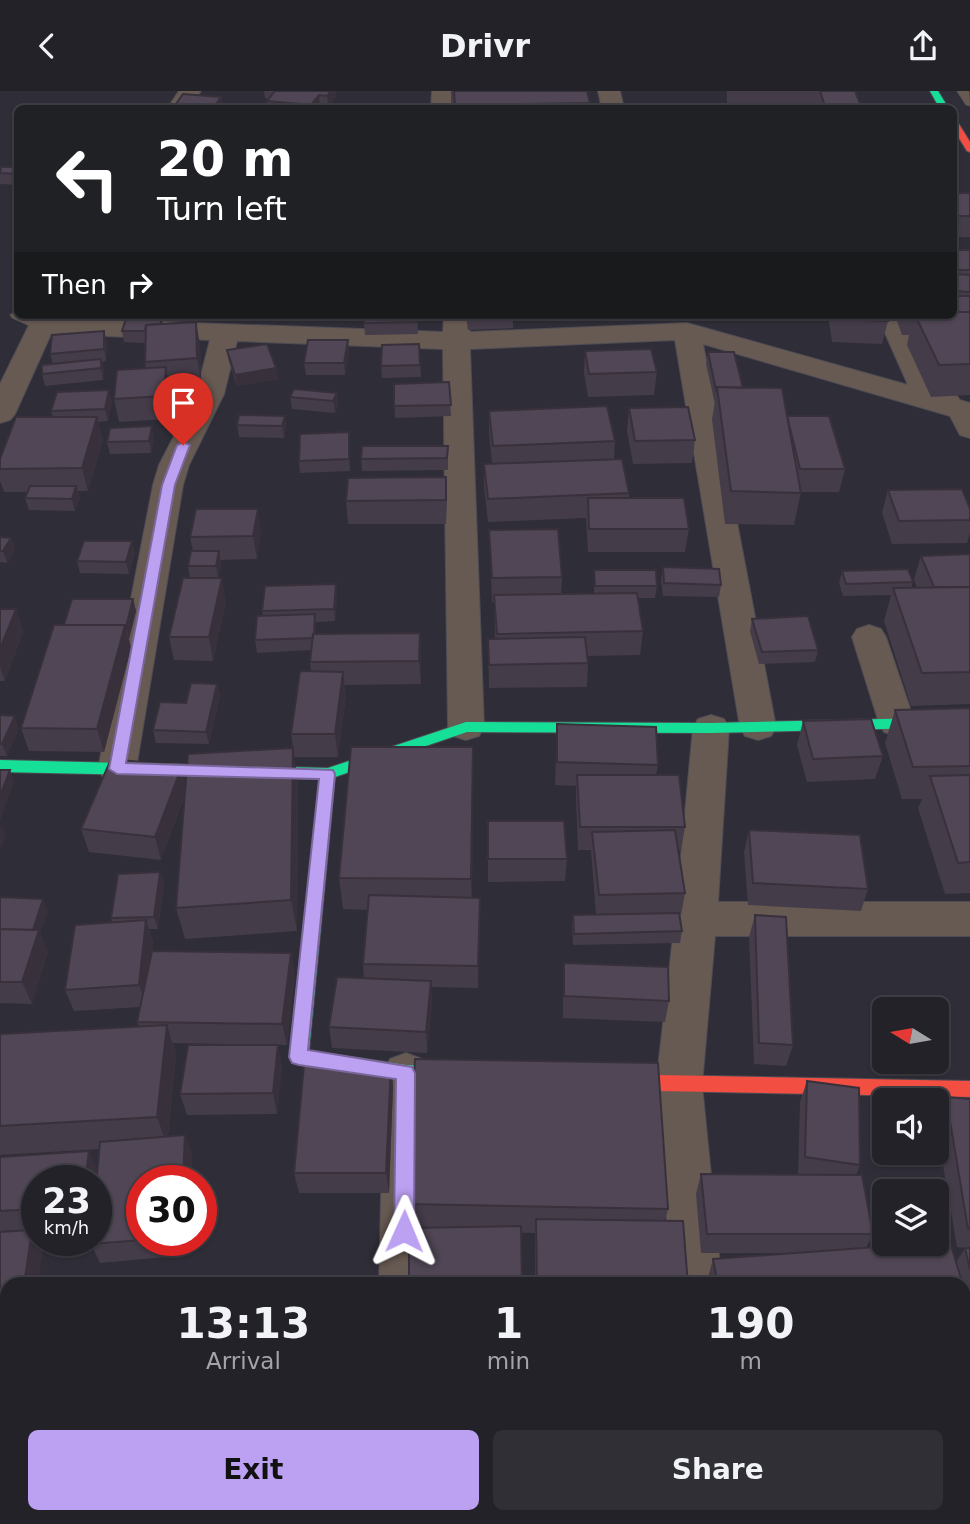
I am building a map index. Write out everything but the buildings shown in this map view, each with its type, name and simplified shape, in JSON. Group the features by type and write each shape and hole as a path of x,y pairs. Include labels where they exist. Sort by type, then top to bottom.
{"street":[{"path":"957,128 970,149"},
{"path":"0,414 34,319 225,333 668,326 962,410 970,429"},
{"path":"892,319 929,401"},
{"path":"668,326 758,727"},
{"path":"457,328 466,727"},
{"path":"117,769 168,485 174,465 210,394 225,333"},
{"path":"929,401 970,403"},
{"path":"869,637 897,723"},
{"path":"0,766 328,774 466,727 710,729 970,722"},
{"path":"696,1277 680,1085 710,729"},
{"path":"328,774 299,1057 406,1073 488,1076"},
{"path":"696,919 970,919"},
{"path":"404,1277 406,1073"},
{"path":"584,1081 970,1089"}],"lane":[{"path":"963,91 970,102"}],"traffic: fast":[{"path":"934,91 943,105"},
{"path":"0,766 328,774 466,727 711,728 970,722"},
{"path":"328,774 299,1057 406,1073 465,1075"}],"traffic: jam":[{"path":"957,128 970,149"},
{"path":"606,1082 970,1089"}],"route":[{"path":"183,445 168,485 117,769 328,774 299,1057 406,1073 404,1231"}]}
